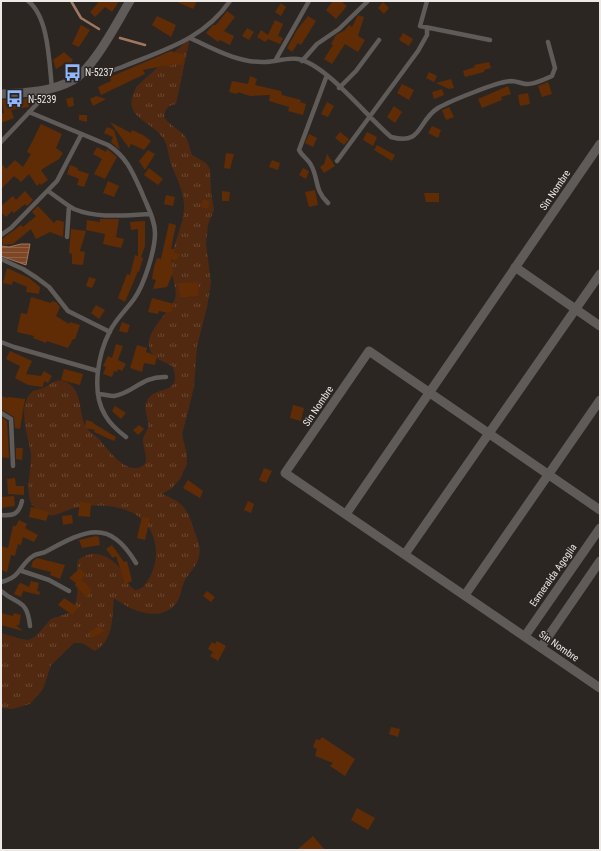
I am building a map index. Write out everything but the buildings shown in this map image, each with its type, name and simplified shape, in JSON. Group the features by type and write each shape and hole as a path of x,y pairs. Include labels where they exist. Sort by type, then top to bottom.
{"street":[{"path":"4,92 52,88 74,80 90,65 130,1"},
{"name":"Sin Nombre","path":"346,514 600,144"},
{"path":"515,267 600,326"},
{"path":"405,554 600,274"},
{"name":"Sin Nombre","path":"600,510 369,351 285,473 600,688"},
{"path":"464,595 600,400"},
{"name":"Esmeralda Agoglia","path":"525,636 600,528"},
{"path":"541,647 600,561"}],"lane":[{"path":"1,142 52,88 44,26 40,14 28,1"},
{"path":"82,73 111,70 122,67 190,38 212,23 230,1"},
{"path":"275,61 309,1"},
{"path":"302,61 317,44 339,29 368,1"},
{"path":"427,1 420,26 428,29 490,40"},
{"path":"337,161 368,116 418,51 427,35 428,29"},
{"path":"190,38 228,55 248,61 266,62 298,59 313,65 327,76 391,137 401,140 410,139 416,136 428,116 438,108 460,98 509,81 527,84 552,76 555,68 548,42"},
{"path":"339,88 356,71 379,40"},
{"path":"327,76 299,150 301,155 310,163 320,196 328,203"},
{"path":"29,112 108,145 126,160 151,214 155,234 142,285 134,299 110,332 98,371 98,394 105,415 126,437"},
{"path":"1,235 11,228 58,181 81,135"},
{"path":"48,191 69,206 97,215 112,216 151,214"},
{"path":"67,237 69,206"},
{"path":"1,259 23,269 49,287 68,311 110,332"},
{"path":"1,342 98,371"},
{"path":"98,394 113,396 125,392 149,378 166,378"},
{"path":"1,413 11,419 13,466"},
{"path":"1,515 10,516 16,514 20,510 22,501"},
{"path":"1,582 8,580 22,571 23,566 33,556 46,552 72,537 93,532 105,533 117,539 127,548 136,563"},
{"path":"22,571 49,580 69,591"},
{"path":"1,592 22,604 28,611 30,626"}],"green space":[{"path":"190,38 176,104 167,108 164,117 185,136 192,155 206,163 210,169 211,192 214,210 208,224 206,244 211,283 207,307 197,346 194,387 182,435 187,455 187,464 180,479 172,488 162,494 181,504 188,513 199,544 200,553 198,560 184,582 177,602 171,609 155,614 146,613 137,611 114,598 111,628 106,641 101,646 95,651 82,643 74,643 51,665 43,689 30,704 12,709 1,708 1,633 29,640 36,636 51,619 71,612 77,593 78,560 89,554 107,557 117,565 128,583 135,590 142,588 150,577 154,568 156,549 151,532 139,517 131,512 112,507 92,506 79,507 56,515 51,515 39,511 32,505 28,486 31,454 24,414 27,398 32,392 55,382 63,381 74,388 77,394 86,427 113,455 119,461 132,468 139,468 145,464 146,458 143,440 148,428 145,408 147,401 151,396 167,389 174,383 175,376 173,367 155,357 150,349 149,342 151,334 175,299 176,291 171,266 173,250 184,212 184,204 181,188 171,164 165,141 157,131 134,111 132,97 137,86"}],"shaded area":[{"path":"21,244 30,244 26,265 1,256 1,246 9,247"}],"waterway":[{"path":"71,1 81,18 99,29"},
{"path":"120,38 145,45"}],"place":[{"name":"N-5237","path":"72,72"},
{"name":"N-5239","path":"15,99"}]}
